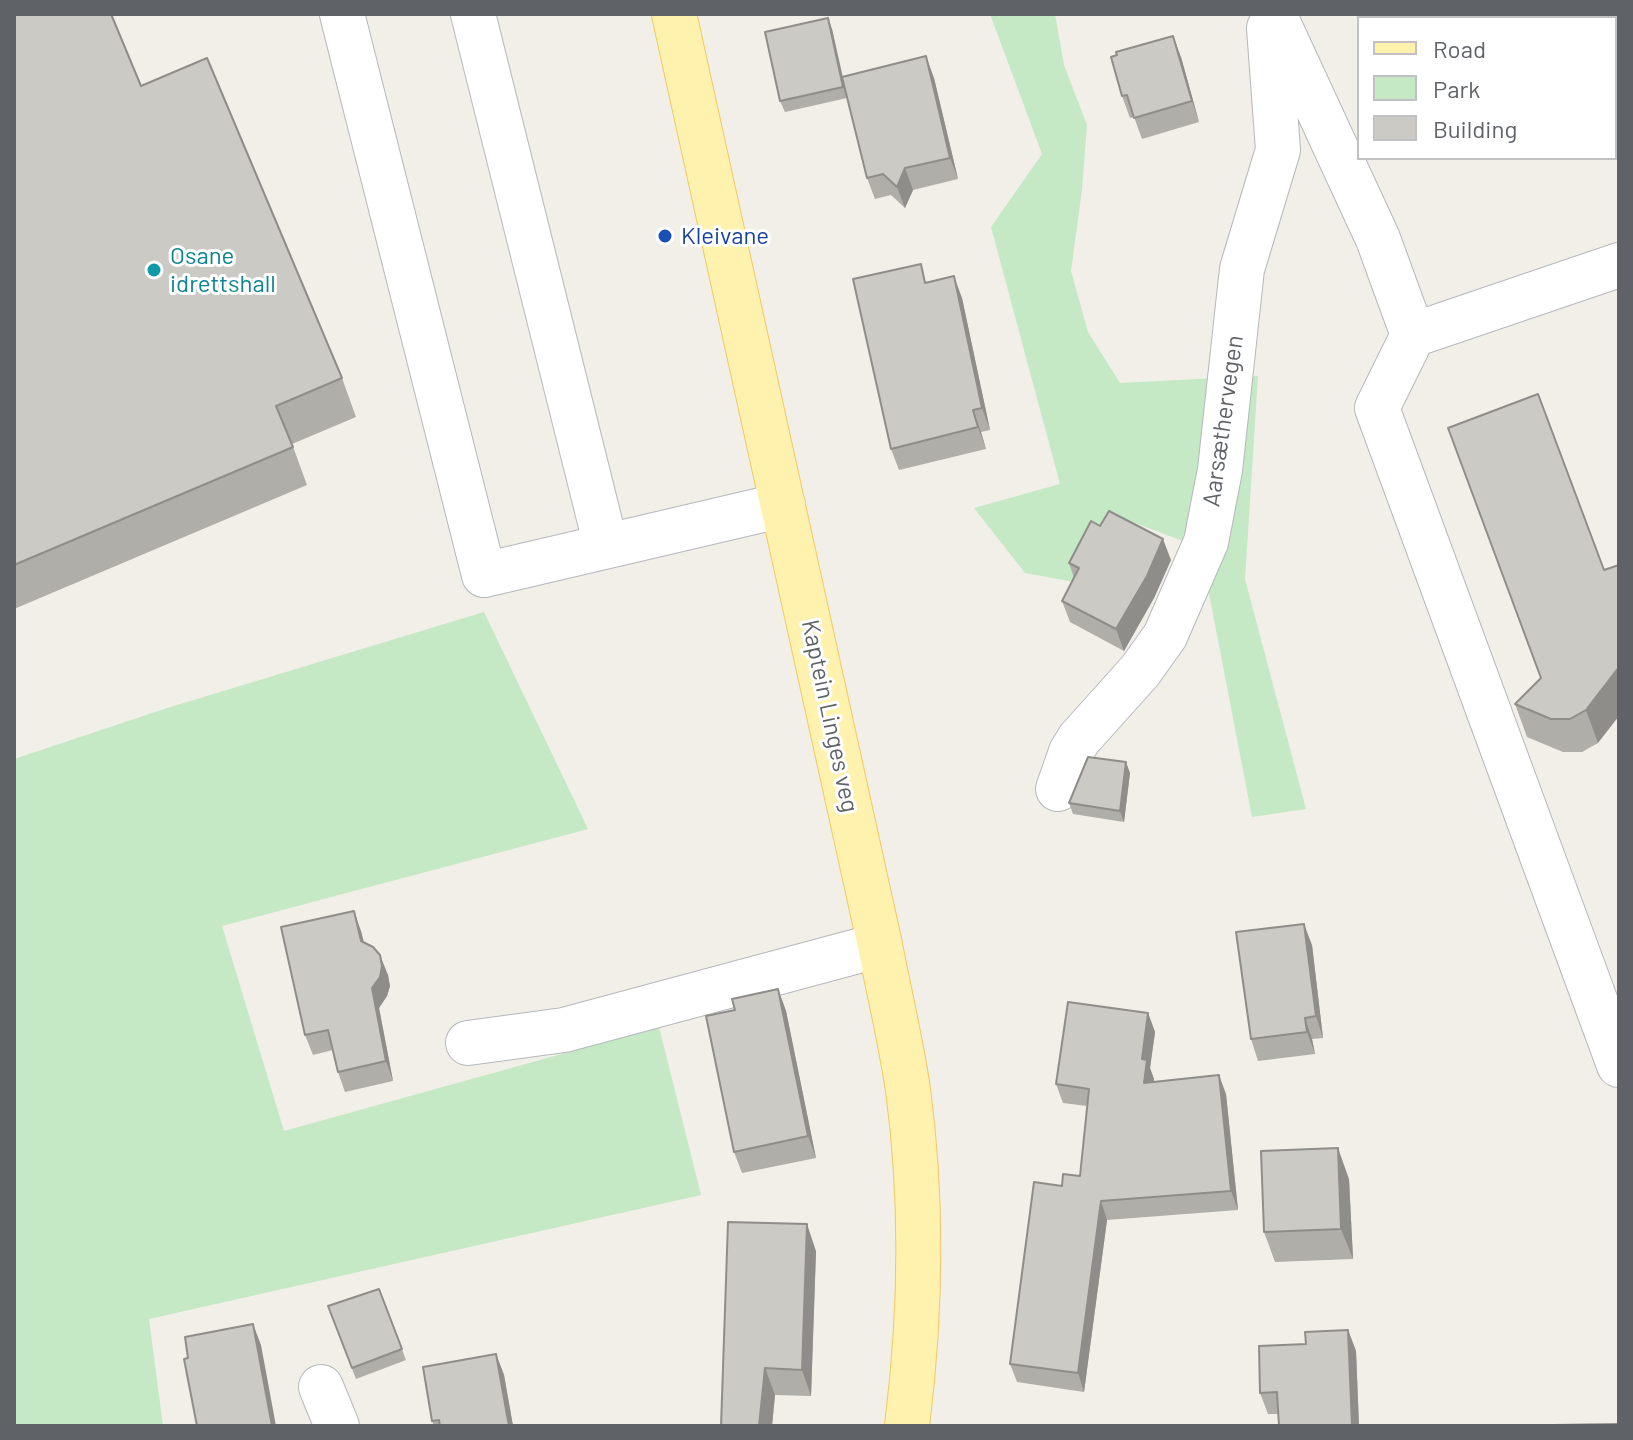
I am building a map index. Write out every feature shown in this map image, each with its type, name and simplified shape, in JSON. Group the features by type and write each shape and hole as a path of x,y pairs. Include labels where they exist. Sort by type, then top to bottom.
{"main road":[{"name":"Kaptein Linges veg","path":"674,14 880,945 908,1089 919,1217 920,1300 907,1426"}],"lane":[{"path":"342,14 484,575 783,505"},
{"path":"473,14 606,546"},
{"name":"Aarsæthervegen","path":"1058,789 1079,739 1140,671 1165,636 1206,542 1220,470 1242,269 1278,150 1267,14"},
{"path":"1274,14 1378,239 1413,335"},
{"path":"1619,265 1413,335 1377,408 1619,1065"},
{"path":"468,1043 564,1030 880,945"}],"green space":[{"path":"990,14 1055,14 1064,65 1087,125 1071,271 1088,332 1120,383 1258,376 1245,579 1306,809 1252,817 1207,583 1183,541 1111,514 1074,582 1025,573 974,508 1060,484 991,227 1042,154"},
{"path":"484,612 588,829 222,926 284,1131 659,1027 701,1195 149,1319 163,1426 14,1426 14,759 164,709"}],"building":[{"name":"Osane idrettshall","path":"14,14 111,14 141,86 207,58 342,378 276,406 293,447 14,565"},
{"path":"828,18 843,87 780,101 765,32"},
{"path":"1173,36 1192,101 1134,118 1127,95 1122,96 1111,57 1117,55 1116,52"},
{"path":"926,56 950,158 905,168 897,187 883,174 867,178 842,77"},
{"path":"921,264 925,283 954,276 982,408 973,410 978,427 891,449 853,279"},
{"path":"1538,394 1604,570 1619,565 1619,667 1586,710 1570,719 1551,719 1515,704 1541,678 1448,428"},
{"path":"1109,511 1163,539 1147,576 1116,629 1062,601 1079,568 1069,563 1091,521 1100,526"},
{"path":"1088,757 1126,762 1120,811 1069,803"},
{"path":"354,911 361,941 380,955 380,977 372,988 386,1061 338,1072 328,1030 305,1035 281,927"},
{"path":"1304,924 1316,1016 1305,1018 1307,1032 1251,1039 1236,932"},
{"path":"778,989 808,1136 734,1152 706,1016 735,1010 732,999"},
{"path":"1068,1002 1148,1013 1142,1059 1147,1060 1144,1083 1219,1075 1231,1191 1101,1201 1078,1373 1010,1364 1034,1182 1062,1186 1063,1174 1080,1176 1089,1089 1056,1084"},
{"path":"1338,1148 1341,1229 1264,1232 1261,1151"},
{"path":"728,1222 807,1224 802,1370 765,1368 759,1426 721,1426"},
{"path":"379,1289 402,1349 352,1368 328,1306"},
{"path":"253,1324 272,1426 197,1426 184,1359 188,1358 185,1337"},
{"path":"1348,1330 1352,1426 1279,1426 1277,1392 1260,1393 1259,1346 1306,1344 1305,1332"},
{"path":"496,1354 509,1426 440,1426 439,1420 432,1421 423,1367"},
{"path":"1553,1425 1619,1426 1553,1426"}],"place":[{"name":"Kleivane","path":"665,236"},
{"name":"Osane idrettshall","path":"154,270"}]}
